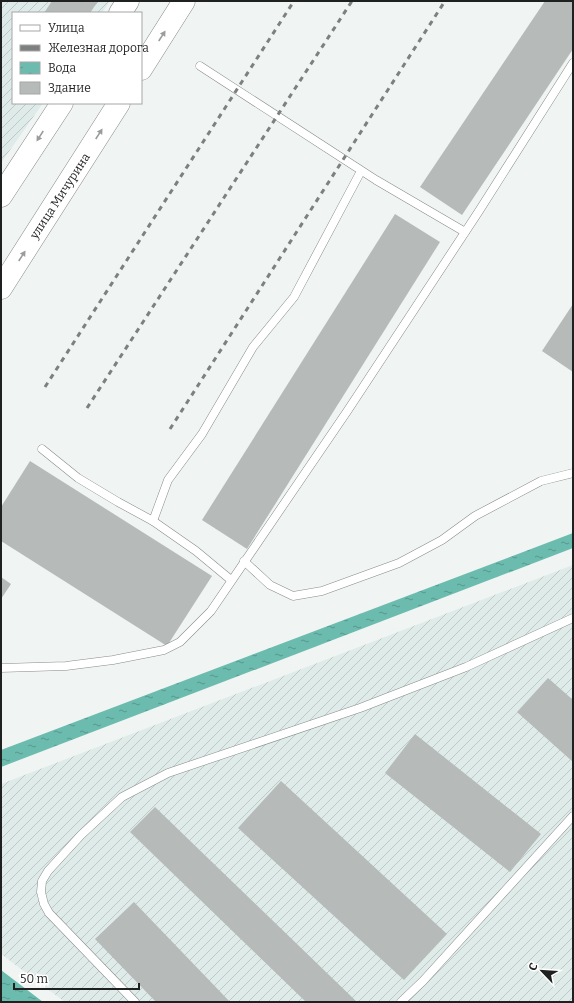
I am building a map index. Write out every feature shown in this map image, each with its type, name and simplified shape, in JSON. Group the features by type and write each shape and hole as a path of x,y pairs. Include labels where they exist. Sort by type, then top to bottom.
{"main road":[{"path":"121,12 128,1"},
{"path":"142,67 184,1"},
{"path":"1,196 61,104"},
{"name":"улица Мичурина","path":"1,288 118,104"}],"lane":[{"path":"1,668 66,666 113,660 164,650 180,642 211,611 348,410 465,232 573,63"},
{"path":"200,66 361,171 465,232"},
{"path":"153,521 168,480 202,434 252,347 294,297 361,171"},
{"path":"42,449 78,478 153,521 196,551 231,580"},
{"path":"244,561 270,585 293,596 322,591 399,564 442,540 475,516 540,481 573,473"},
{"path":"135,1002 49,913 44,904 41,892 42,881 48,871 81,835 122,798 168,773 360,708 466,667 573,618"},
{"path":"401,1002 423,981 573,816"}],"shaded area":[{"path":"1,1 110,1 103,12 12,12 12,104 42,104 1,163"},
{"path":"573,565 573,1002 65,1002 1,954 1,784"}],"water":[{"path":"573,533 573,548 1,767 1,750"},
{"path":"1,970 43,1002 1,1002"}],"building":[{"path":"52,1 98,1 91,12 45,12"},
{"path":"545,1 573,1 573,49 462,215 420,187"},
{"path":"395,214 440,242 247,549 202,520"},
{"path":"573,304 573,372 542,351"},
{"path":"30,461 212,576 167,646 1,541 1,507"},
{"path":"1,577 11,584 1,599"},
{"path":"548,678 573,700 573,762 517,712"},
{"path":"415,734 541,834 510,872 385,773"},
{"path":"281,781 447,934 404,980 238,828"},
{"path":"155,807 357,1002 306,1002 130,832"},
{"path":"134,902 230,1002 156,1002 95,939"}],"railway":[{"path":"45,387 294,1"},
{"path":"87,408 352,1"},
{"path":"170,429 445,1"}]}
